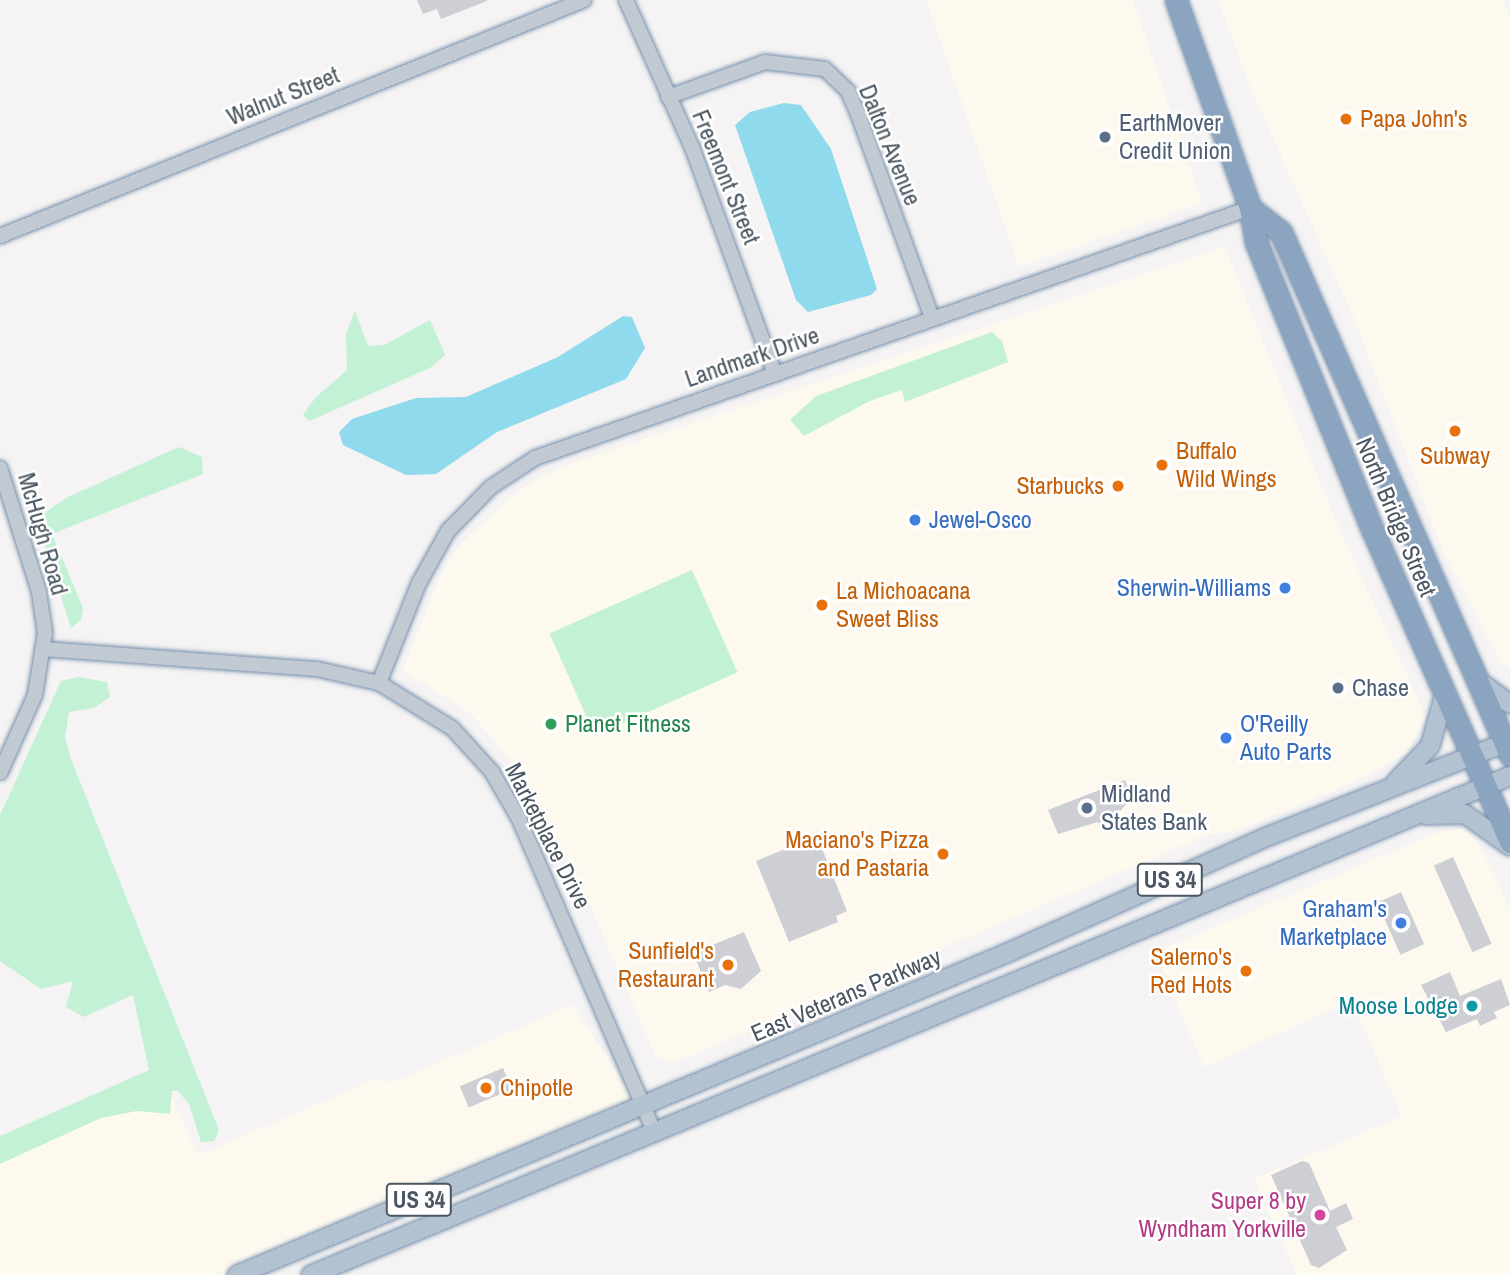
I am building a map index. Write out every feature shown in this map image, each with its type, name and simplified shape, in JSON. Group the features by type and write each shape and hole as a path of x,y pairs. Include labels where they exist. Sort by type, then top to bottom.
{"highway":[{"name":"North Bridge Street","path":"1176,0 1250,208 1256,242 1339,452 1510,844"},
{"name":"North Bridge Street","path":"1250,208 1280,232 1508,746"}],"main road":[{"path":"1476,679 1510,704"},
{"path":"1391,787 1430,746 1446,693"},
{"name":"US 34","path":"1472,755 1508,746"},
{"name":"East Veterans Parkway","path":"237,1275 644,1108 1391,787 1472,755"},
{"name":"US 34","path":"1485,785 1510,776"},
{"name":"East Veterans Parkway","path":"311,1275 1485,785"},
{"path":"1408,816 1465,814 1510,844"}],"street":[{"name":"Walnut Street","path":"0,236 584,0"},
{"name":"Freemont Street","path":"626,0 668,97 775,374"},
{"name":"Dalton Avenue","path":"668,97 765,62 825,69 848,91 932,318"},
{"name":"Landmark Drive","path":"379,683 437,547 491,487 535,458 1250,208"},
{"name":"McHugh Road","path":"0,468 6,510 39,592 43,649 35,695 0,773"},
{"name":"Marketplace Drive","path":"43,649 317,669 379,683 452,727 503,787 551,886 655,1133"}],"shaded area":[{"path":"926,0 1133,0 1202,203 1019,267"},
{"path":"1218,0 1503,0 1510,15 1510,669 1501,663 1443,551 1355,321 1249,84"},
{"path":"1225,247 1337,524 1426,716 1407,753 1345,786 1233,832 1210,834 674,1063 655,1055 583,889 512,761 471,714 403,670 441,575 459,546 510,498 539,477 578,461"},
{"path":"1465,829 1481,847 1510,908 1510,1275 1297,1275 1254,1179 1402,1116 1352,1001 1204,1067 1155,952 1441,831"},
{"path":"573,1005 637,1105 229,1275 0,1275 0,1153 165,1082 198,1155 376,1079 393,1082"}],"green space":[{"path":"355,311 368,346 384,345 430,320 445,355 430,368 309,421 303,415 315,398 347,370 346,334"},
{"path":"992,332 1002,341 1008,362 905,402 902,390 870,401 804,436 790,420 816,396"},
{"path":"179,447 202,457 203,474 52,534 83,608 81,620 71,628 36,518 68,497"},
{"path":"692,570 738,672 595,736 549,633"},
{"path":"78,677 107,682 110,697 94,708 69,712 65,737 71,759 219,1130 214,1141 201,1142 189,1104 178,1091 172,1091 170,1114 137,1111 101,1118 0,1164 0,1136 149,1070 133,995 84,1017 66,1007 73,981 41,989 0,961 0,815 61,681"}],"water":[{"path":"784,103 801,105 831,149 877,289 871,295 808,312 796,300 735,125 750,112"},
{"path":"623,316 632,317 645,348 626,379 497,432 436,474 406,475 343,445 339,432 352,419 416,398 466,397 558,357"}],"building":[{"path":"417,0 487,1 441,19 437,9 423,14"},
{"name":"Midland States Bank","path":"1125,780 1132,797 1116,816 1100,826 1098,822 1058,834 1048,810"},
{"path":"817,836 847,911 836,916 838,922 789,942 756,861"},
{"path":"1453,857 1492,944 1472,952 1434,866"},
{"name":"Graham's Marketplace","path":"1401,892 1424,944 1400,955 1377,903"},
{"name":"Sunfield's Restaurant","path":"744,932 761,971 741,989 725,985 709,992 693,953"},
{"name":"Moose Lodge","path":"1450,972 1460,996 1501,979 1510,1005 1494,1012 1497,1018 1480,1026 1477,1019 1446,1032 1421,985"},
{"name":"Chipotle","path":"503,1068 512,1089 469,1108 460,1086"},
{"name":"Super 8 by Wyndham Yorkville","path":"1302,1161 1309,1163 1330,1211 1346,1203 1353,1219 1336,1227 1347,1250 1319,1268 1311,1265 1271,1175"}],"place":[{"name":"Papa John's","path":"1346,119"},
{"name":"EarthMover Credit Union","path":"1105,137"},
{"name":"Subway","path":"1455,431"},
{"name":"Buffalo Wild Wings","path":"1162,465"},
{"name":"Starbucks","path":"1118,486"},
{"name":"Jewel-Osco","path":"915,520"},
{"name":"Sherwin-Williams","path":"1285,588"},
{"name":"La Michoacana Sweet Bliss","path":"822,605"},
{"name":"Chase","path":"1338,688"},
{"name":"Planet Fitness","path":"551,724"},
{"name":"O'Reilly Auto Parts","path":"1226,738"},
{"name":"Midland States Bank","path":"1087,808"},
{"name":"Maciano's Pizza and Pastaria","path":"943,854"},
{"name":"Graham's Marketplace","path":"1401,923"},
{"name":"Sunfield's Restaurant","path":"728,965"},
{"name":"Salerno's Red Hots","path":"1246,971"},
{"name":"Moose Lodge","path":"1472,1006"},
{"name":"Chipotle","path":"486,1088"},
{"name":"Super 8 by Wyndham Yorkville","path":"1320,1215"}]}
